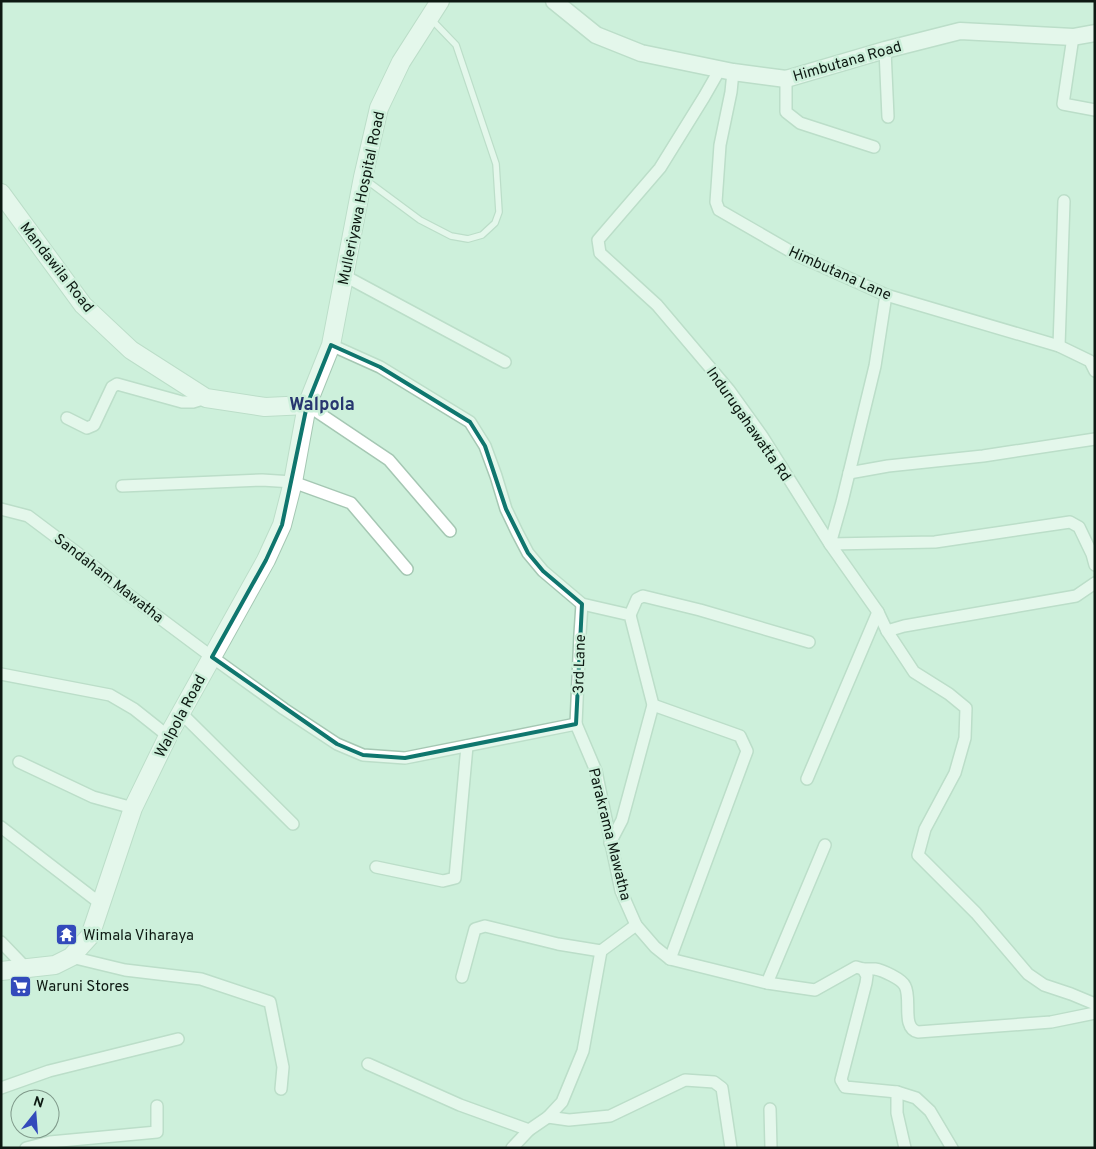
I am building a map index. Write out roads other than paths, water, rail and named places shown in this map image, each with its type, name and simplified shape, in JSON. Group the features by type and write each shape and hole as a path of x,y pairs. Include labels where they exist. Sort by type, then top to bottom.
{"main road":[{"name":"Mulleriyawa Hospital Road","path":"307,406 331,345 343,275 379,108 400,62 440,1"},
{"name":"Mandawila Road","path":"1,193 83,305 131,350 206,398 265,407 307,406"},
{"name":"Walpola Road","path":"1,971 55,965 71,957 90,936 133,808 168,736 266,560 282,525 293,482 307,406"}],"street":[{"name":"Himbutana Road","path":"554,1 596,34 641,53 727,70 786,79 885,50 960,31 1074,37 1095,34"},
{"path":"1074,37 1063,104 1095,110"},
{"path":"885,50 888,117"},
{"name":"Himbutana Lane","path":"727,70 731,92 720,145 716,202 719,210 797,255 886,295 1060,346 1090,361 1095,371"},
{"name":"Indurugahawatta Rd","path":"727,70 704,97 660,168 598,240 600,253 657,305 729,390 762,436 830,544 878,612 887,632 914,672 949,694 966,708 965,738 955,773 925,829 918,855 976,914 1028,974 1044,985 1095,1004"},
{"path":"786,79 786,112 800,123 874,147"},
{"path":"1060,346 1064,201"},
{"path":"343,275 505,362"},
{"path":"886,295 875,366 830,544 935,542 1070,522 1079,527 1092,554 1095,565"},
{"path":"331,345 380,367 470,422 485,446 506,509 528,553 543,572 582,604 630,615"},
{"path":"67,418 87,428 94,425 112,386 117,384 182,402 193,402 206,398"},
{"path":"307,406 389,460 450,531"},
{"path":"849,473 888,466 983,456 1095,440"},
{"path":"122,486 262,480 293,482 351,503 407,568"},
{"name":"Sandaham Mawatha","path":"1,509 28,516 212,657"},
{"path":"887,632 904,626 1076,596 1095,583"},
{"path":"610,843 622,820 653,705 630,615 637,599 643,596 700,610 809,642"},
{"name":"3rd Lane","path":"576,724 582,604"},
{"path":"807,779 878,612"},
{"path":"212,657 284,709 337,744 363,755 404,758 576,724"},
{"path":"1,674 110,695 134,709 168,736"},
{"path":"653,705 740,736 747,751 670,959"},
{"path":"182,713 293,824"},
{"name":"Parakrama Mawatha","path":"576,724 596,771 621,890 636,925 655,947 670,959 766,983 815,990 856,967 863,969"},
{"path":"376,866 443,882 455,878 467,746"},
{"path":"20,762 92,796 133,808"},
{"path":"1,827 101,904"},
{"path":"766,983 825,845"},
{"path":"512,1148 529,1130 548,1117 562,1102 583,1051 601,951 636,925"},
{"path":"462,976 475,929 485,926 558,944 601,951"},
{"path":"1,942 26,968"},
{"path":"71,957 125,970 201,979 270,1002 283,1067 281,1089"},
{"path":"952,1148 930,1111 916,1098 897,1092 845,1087 841,1080 866,983 867,976 863,969 877,969 895,977 905,985 908,994 908,1022 913,1031 918,1032 1052,1022 1095,1013"},
{"path":"1,1088 49,1071 178,1040"},
{"path":"368,1064 460,1105 529,1130"},
{"path":"548,1117 569,1120 610,1116 685,1080 714,1082 722,1088 730,1148"},
{"path":"897,1092 897,1113 905,1148"},
{"path":"26,1148 50,1142 157,1132 157,1106"},
{"path":"770,1109 772,1148"}],"lane":[{"path":"363,177 420,220 451,236 468,239 482,235 495,223 499,212 496,164 456,45 430,17"}],"place":[{"name":"Wimala Viharaya","path":"67,935"},
{"name":"Waruni Stores","path":"20,986"}],"district":[{"name":"Walpola","path":"322,404"}]}
